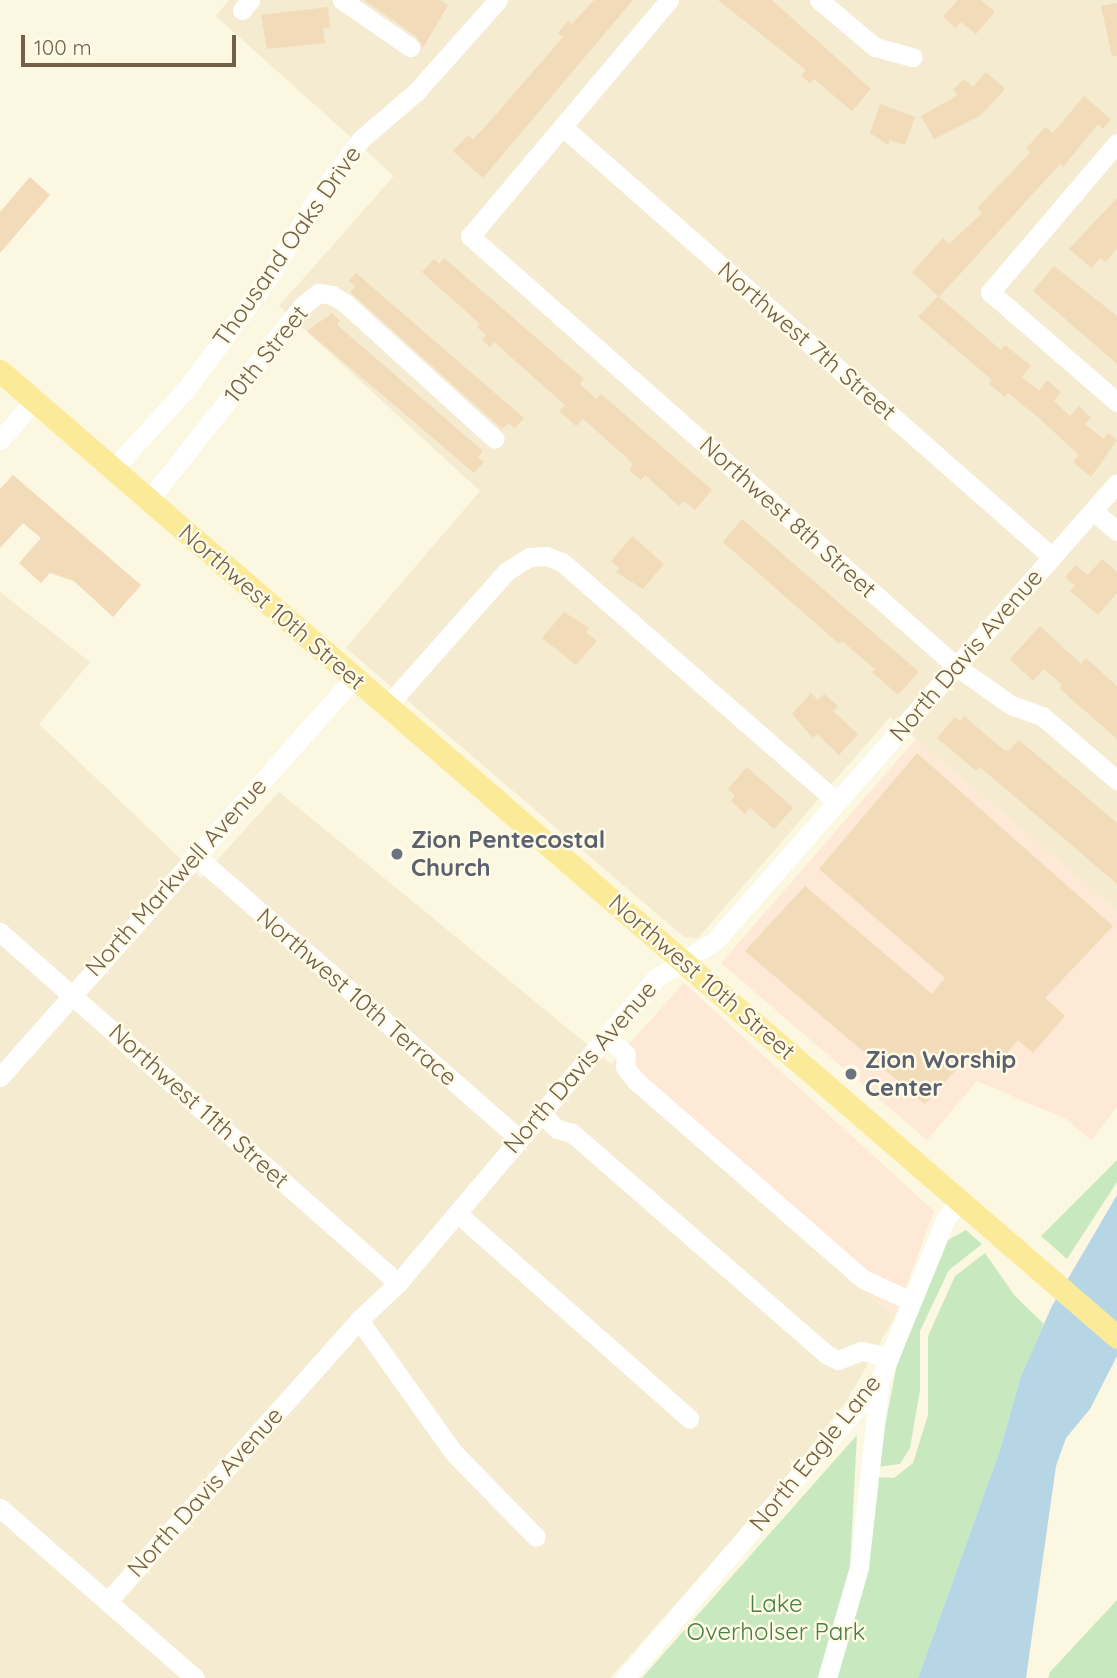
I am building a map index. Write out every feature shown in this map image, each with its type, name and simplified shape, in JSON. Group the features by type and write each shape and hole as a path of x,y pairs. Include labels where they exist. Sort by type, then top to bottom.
{"main road":[{"name":"Northwest 10th Street","path":"0,371 1117,1337"}],"street":[{"path":"342,0 410,47"},
{"path":"563,127 669,0"},
{"path":"819,0 874,47 913,57"},
{"name":"Thousand Oaks Drive","path":"113,469 186,389 267,280 317,198 361,139 416,92 485,3"},
{"name":"Northwest 8th Street","path":"563,127 470,236 957,667 1011,705 1042,716 1117,780"},
{"name":"Northwest 7th Street","path":"563,127 1051,556"},
{"path":"1117,143 990,292 1117,402"},
{"name":"10th Street","path":"149,500 302,306 318,293 332,295 345,303 495,439"},
{"path":"0,440 34,401"},
{"name":"North Davis Avenue","path":"108,1601 359,1320 398,1283 518,1138 543,1115 656,978 715,941 1117,483"},
{"path":"1093,511 1117,531"},
{"path":"387,706 507,571 528,557 546,556 562,562 837,802"},
{"name":"North Markwell Avenue","path":"0,1077 354,678"},
{"name":"Northwest 10th Terrace","path":"195,855 518,1138"},
{"name":"Northwest 11th Street","path":"0,932 398,1283"},
{"path":"607,1037 626,1054 625,1067 636,1081 863,1279 911,1301"},
{"path":"543,1115 557,1129 572,1133 826,1354 838,1360 862,1351 887,1357"},
{"name":"North Eagle Lane","path":"625,1678 880,1380 887,1357 945,1220 959,1200"},
{"path":"457,1213 690,1418"},
{"path":"359,1320 454,1453 536,1537"},
{"path":"827,1678 859,1567 880,1380"},
{"path":"0,1508 195,1678"}],"shaded area":[{"path":"229,0 1117,0 1117,910 890,717 698,938 684,937 346,648 480,491 279,306 394,176 216,16"},
{"path":"0,592 90,662 39,724 201,878 279,792 611,1064 895,1317 847,1400 774,1493 610,1678 0,1678"},
{"path":"916,739 1117,910 1117,1107 1091,1140 1066,1119 977,1081 927,1140 721,963"},
{"path":"684,983 934,1211 895,1317 611,1064"}],"green space":[{"path":"1117,1160 1117,1182 1067,1259 1041,1236"},
{"path":"966,1230 982,1244 949,1270 920,1331 920,1390 910,1448 900,1464 877,1467 897,1364 948,1240"},
{"path":"985,1253 1015,1296 1044,1324 1021,1376 1000,1450 918,1678 837,1678 864,1587 876,1477 894,1478 913,1463 928,1415 928,1336 955,1276"},
{"name":"Lake Overholser Park","path":"857,1435 850,1568 818,1678 642,1678"},
{"path":"1117,1600 1117,1678 1048,1678 1050,1672"}],"water":[{"path":"1117,1195 1117,1356 1090,1409 1066,1438 1056,1466 1026,1678 918,1678 1000,1450 1021,1376 1052,1306"}],"building":[{"path":"364,0 440,0 448,5 423,48 417,37"},
{"path":"594,0 633,0 483,178 453,151 468,135 473,139 485,127 563,37 558,33 568,21 572,24"},
{"path":"718,0 772,0 871,89 852,111 814,79 810,83 801,76 806,70"},
{"path":"958,0 981,0 995,12 976,34 961,22 956,28 943,17"},
{"path":"1117,3 1117,56 1112,56 1101,6"},
{"path":"328,7 330,27 323,28 325,43 267,49 261,15"},
{"path":"986,72 1005,89 981,115 934,139 921,116 958,95 953,90 964,79 973,87"},
{"path":"1084,96 1111,119 1103,129 1098,124 1063,167 1060,164 939,297 1001,350 1005,345 1031,366 1022,377 1039,391 1047,380 1061,392 1054,401 1070,416 1079,406 1091,418 1085,424 1104,439 1108,433 1117,440 1091,477 1073,462 1079,455 1008,393 1005,397 989,384 992,380 918,317 938,296 912,272 943,238 949,244 982,213 977,208 1031,152 1026,149 1045,127 1053,133"},
{"path":"880,104 915,117 905,145 890,140 888,145 870,133"},
{"path":"30,177 50,195 0,253 0,212"},
{"path":"1117,198 1117,248 1106,262 1100,258 1092,268 1069,249"},
{"path":"444,258 584,379 580,384 596,399 601,394 712,490 695,510 684,501 679,506 645,475 641,480 629,470 633,465 625,456 583,419 576,426 559,411 565,405 494,342 490,347 482,340 486,335 477,327 480,324 422,272 434,259 439,264"},
{"path":"1054,266 1117,316 1117,364 1033,291"},
{"path":"356,273 524,418 515,428 508,423 502,429 350,292 355,286 349,281"},
{"path":"332,313 340,321 337,325 483,451 478,457 484,462 474,473 307,331"},
{"path":"13,475 141,585 113,617 74,581 50,573 41,583 19,563 41,538 23,523 0,548 0,489"},
{"path":"742,519 919,672 898,695 872,672 875,669 842,641 839,644 723,542"},
{"path":"632,536 664,564 643,589 616,572 619,568 611,561"},
{"path":"1102,559 1117,572 1117,593 1098,615 1070,591 1075,586 1065,577 1076,565 1088,575"},
{"path":"564,612 589,628 586,632 597,641 576,665 542,638"},
{"path":"1040,626 1081,664 1086,658 1117,686 1117,739 1059,688 1062,685 1044,669 1033,681 1010,659"},
{"path":"811,693 818,700 824,694 838,706 833,711 858,734 839,755 817,734 813,738 792,714"},
{"path":"964,716 1004,750 1009,751 1019,740 1117,823 1117,884 980,767 976,771 937,738 955,717 960,721"},
{"path":"917,753 1113,926 1045,998 1065,1016 1033,1053 1018,1040 993,1071 972,1052 925,1104 745,951 805,886 932,994 945,978 819,869"},
{"path":"747,767 793,808 774,829 750,808 745,814 731,801 735,796 728,789"}],"place":[{"name":"Zion Pentecostal Church","path":"397,854"},
{"name":"Zion Worship Center","path":"851,1074"}]}
